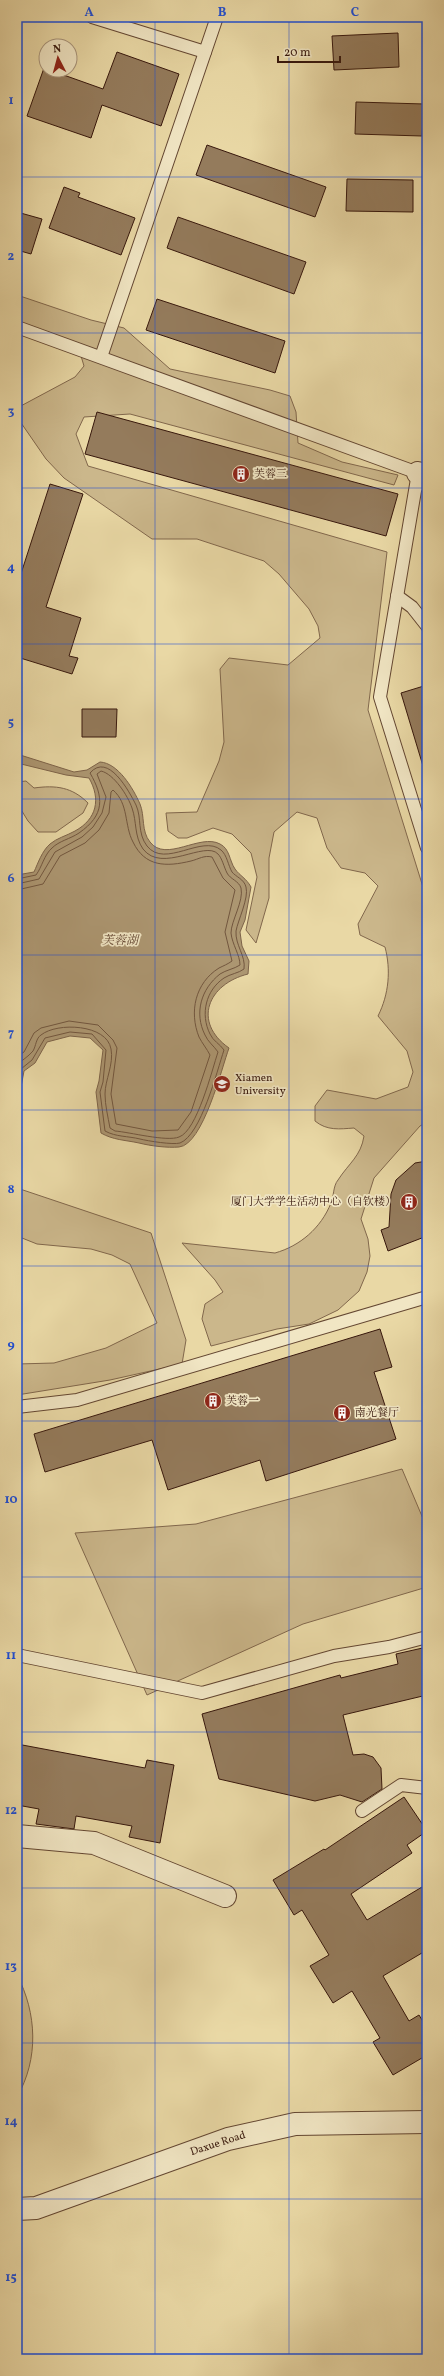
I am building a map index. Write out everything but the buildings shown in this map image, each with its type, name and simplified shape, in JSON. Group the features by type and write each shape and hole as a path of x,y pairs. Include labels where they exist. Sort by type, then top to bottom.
{"street":[{"path":"17,1836 94,1843 225,1896"},
{"name":"Daxue Road","path":"17,2208 43,2205 228,2139 295,2124 427,2122"}],"lane":[{"path":"92,17 205,52"},
{"path":"101,357 217,17"},
{"path":"17,327 423,477 397,596 380,697 427,848"},
{"path":"397,596 412,607 427,626"},
{"path":"17,1407 76,1400 427,1297"},
{"path":"17,1655 202,1693 334,1656 389,1647 427,1638"},
{"path":"362,1811 401,1785 427,1788"}],"shaded area":[{"path":"17,295 91,320 124,328 170,369 270,390 290,396 296,412 298,443 342,462 398,475 394,485 130,414 84,417 76,434 88,466 387,552 368,710 427,900 427,1122 420,1126 374,1178 361,1219 368,1239 370,1256 367,1272 359,1291 338,1310 309,1324 277,1329 211,1346 202,1319 205,1304 223,1292 215,1280 182,1243 275,1253 301,1241 309,1235 327,1212 332,1200 336,1182 354,1159 360,1149 364,1136 354,1128 334,1129 315,1121 315,1106 327,1090 376,1099 408,1087 413,1072 407,1051 378,1016 385,999 388,982 388,964 385,947 360,935 358,924 378,886 365,873 341,868 327,848 317,818 297,812 274,832 269,858 269,898 256,943 246,930 257,877 251,853 232,834 213,828 187,838 178,838 168,831 166,813 197,812 219,761 224,742 220,669 229,658 288,665 320,638 318,626 309,609 279,574 264,561 197,539 152,539 64,478 46,459 17,417 17,408 75,377 84,366 78,346 17,323"},
{"path":"26,781 34,788 57,787 70,790 88,803 83,813 56,832 38,832 28,821 17,803 17,782"},
{"path":"17,1188 151,1233 186,1340 182,1364 110,1380 17,1395 17,1364 54,1363 106,1348 157,1323 130,1264 112,1255 91,1249 37,1244 17,1236"},
{"path":"402,1469 427,1528 427,1587 303,1624 147,1695 75,1533 196,1524"},
{"path":"17,1975 29,2005 33,2036 29,2067 17,2097"}],"water":[{"name":"芙蓉湖","path":"17,754 74,772 87,770 100,762 107,763 124,777 137,798 140,804 145,833 150,842 157,848 165,850 203,842 220,844 228,852 235,869 251,887 245,920 240,932 242,946 249,961 248,974 234,979 223,986 215,995 210,1005 208,1016 211,1027 218,1038 229,1048 204,1120 188,1143 179,1147 149,1145 115,1138 101,1133 96,1092 103,1050 90,1038 70,1036 47,1042 35,1063 24,1071 21,1087 17,1087 17,875 34,872 42,854 50,844 75,831 88,821 95,808 96,801 93,786 89,778 66,775 17,763"}],"place":[{"name":"芙蓉三","path":"241,474"},
{"name":"Xiamen University","path":"222,1084"},
{"name":"厦门大学学生活动中心（自钦楼）","path":"409,1202"},
{"name":"芙蓉一","path":"213,1401"},
{"name":"南光餐厅","path":"342,1413"}]}
